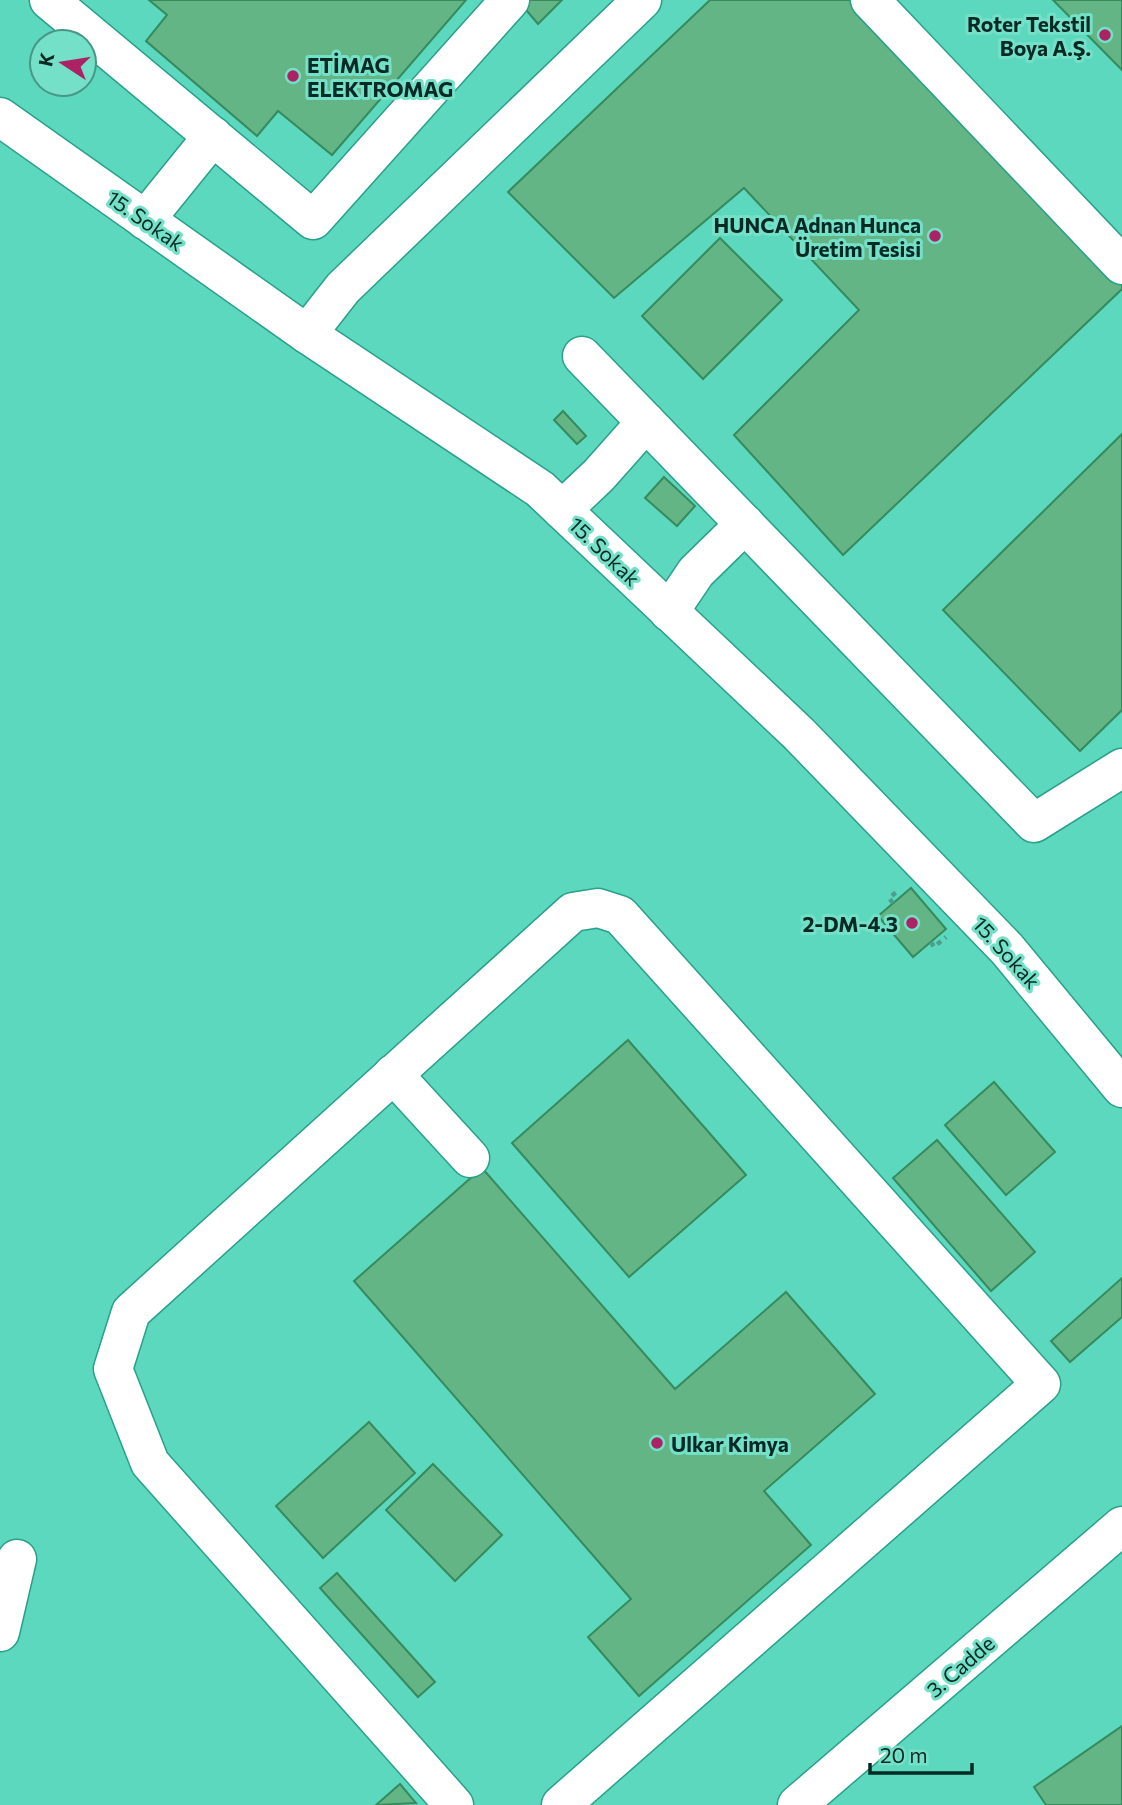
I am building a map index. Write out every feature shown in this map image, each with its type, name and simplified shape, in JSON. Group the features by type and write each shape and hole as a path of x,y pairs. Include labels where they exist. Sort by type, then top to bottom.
{"street":[{"path":"49,0 313,220 510,0"},
{"path":"307,334 343,288 642,0"},
{"path":"870,0 1122,265"},
{"name":"15. Sokak","path":"0,117 307,334 540,489 799,734 1007,948 1122,1088"},
{"path":"145,219 213,136"},
{"path":"582,356 1034,823 1122,768"},
{"path":"562,510 599,475 646,422"},
{"path":"669,612 696,572 745,524"},
{"path":"447,1803 150,1464 113,1369 131,1312 573,912 598,908 620,915 1041,1384 561,1805"},
{"path":"394,1074 470,1158"},
{"name":"3. Cadde","path":"797,1805 1122,1526"},
{"path":"0,1632 17,1559"}],"path":[{"path":"931,942 934,947 950,934"}],"shaded area":[{"path":"0,0 1122,0 1122,1805 0,1805"}],"building":[{"name":"ETİMAG ELEKTROMAG","path":"149,0 466,0 332,155 278,111 257,136 146,41 167,15"},
{"path":"525,0 562,0 538,24 521,4"},
{"name":"HUNCA Adnan Hunca Üretim Tesisi","path":"710,0 856,0 1122,279 1122,289 843,555 734,435 859,310 744,188 614,298 508,192"},
{"name":"Roter Tekstil Boya A.Ş.","path":"1053,0 1122,0 1122,70"},
{"path":"720,238 782,300 703,379 642,316"},
{"path":"563,411 586,436 577,444 554,420"},
{"path":"1122,434 1122,710 1080,751 943,610"},
{"path":"664,477 695,506 677,526 645,498"},
{"name":"2-DM-4.3","path":"911,888 946,929 913,957 878,916"},
{"path":"628,1040 746,1175 629,1277 512,1143"},
{"path":"994,1082 1055,1152 1006,1195 945,1125"},
{"path":"937,1140 1035,1252 991,1291 893,1178"},
{"name":"Ulkar Kimya","path":"482,1168 675,1389 786,1292 875,1394 764,1491 811,1545 639,1696 588,1637 631,1599 354,1281"},
{"path":"1122,1278 1122,1317 1070,1362 1051,1341"},
{"path":"369,1422 415,1473 323,1558 276,1506"},
{"path":"433,1464 502,1535 455,1581 386,1510"},
{"path":"337,1573 435,1682 418,1697 320,1588"},
{"path":"1122,1726 1122,1805 1046,1805 1034,1787"},
{"path":"400,1784 416,1803 376,1805"}],"place":[{"name":"Roter Tekstil Boya A.Ş.","path":"1105,35"},
{"name":"ETİMAG ELEKTROMAG","path":"293,76"},
{"name":"HUNCA Adnan Hunca Üretim Tesisi","path":"935,236"},
{"name":"2-DM-4.3","path":"912,923"},
{"name":"Ulkar Kimya","path":"657,1443"}]}
